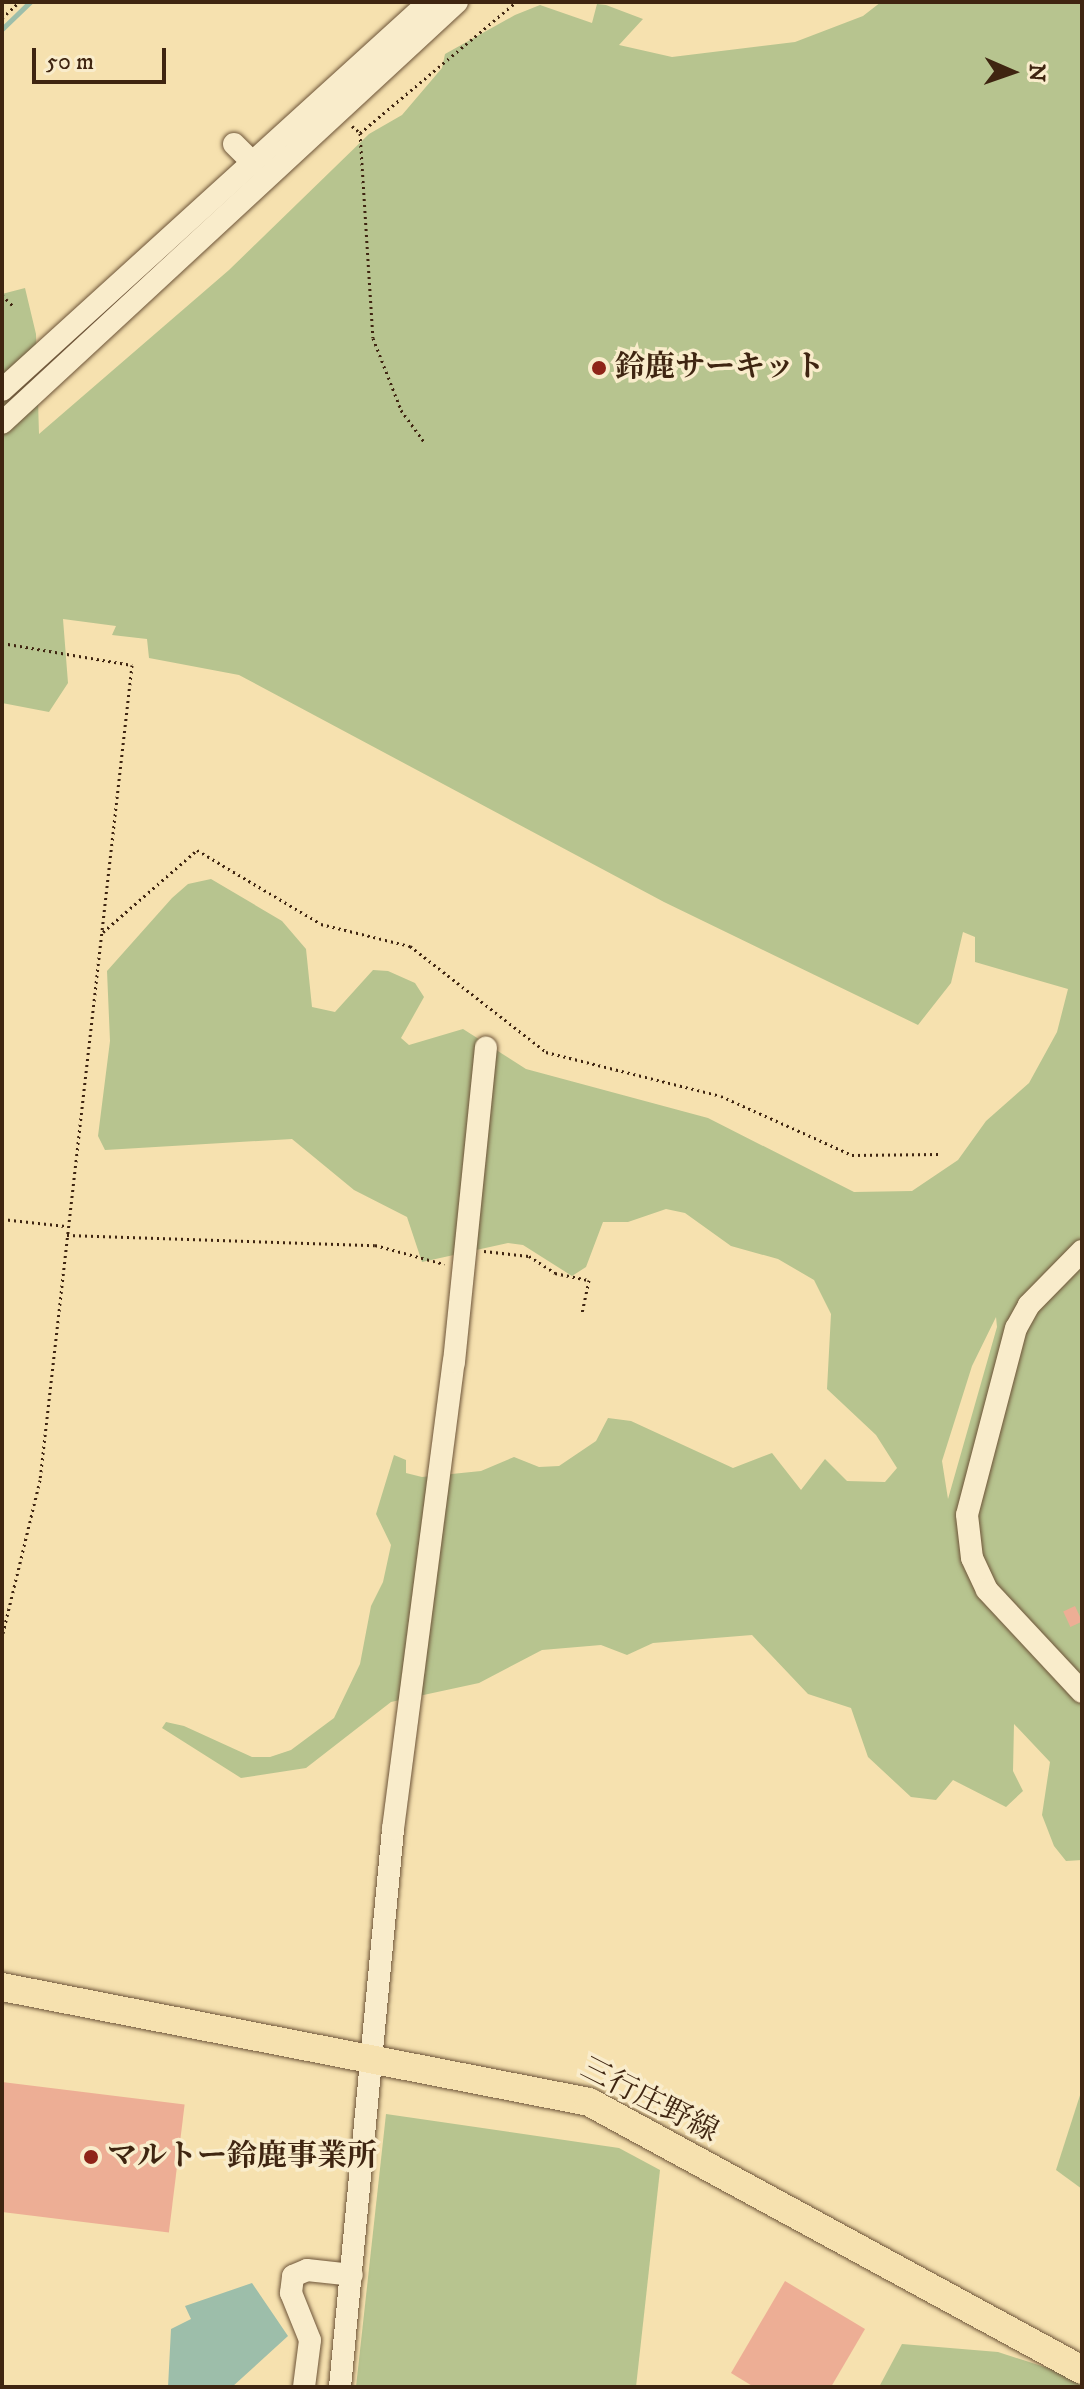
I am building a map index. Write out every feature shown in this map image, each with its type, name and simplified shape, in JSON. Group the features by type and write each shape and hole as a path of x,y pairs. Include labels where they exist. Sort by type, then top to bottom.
{"main road":[{"name":"三行庄野線","path":"2,1987 374,2057 589,2102 1082,2370"}],"street":[{"path":"2,390 429,2"},
{"path":"2,423 457,2"},
{"path":"234,144 253,163"},
{"path":"340,2387 374,2057 393,1829 486,1048"},
{"path":"1082,1251 1029,1305 1016,1328 967,1515 972,1558 987,1590 1082,1692"},
{"path":"304,2387 310,2340 291,2293 293,2276 307,2270 352,2275"}],"path":[{"path":"2,18 19,2"},
{"path":"424,442 401,410 373,338 360,133 516,2"},
{"path":"2,295 13,306"},
{"path":"2,643 132,665 66,1226 40,1480 2,1637"},
{"path":"101,933 197,850 321,924 410,946 546,1052 721,1096 852,1155 939,1154"},
{"path":"2,1219 66,1226"},
{"path":"65,1235 375,1245 444,1264 464,1251 529,1256 555,1273 589,1280 582,1312"}],"green space":[{"path":"881,2 1082,2 1082,1860 1066,1861 1054,1846 1042,1815 1050,1762 1014,1724 1013,1771 1023,1791 1006,1807 953,1780 936,1800 911,1797 868,1757 851,1708 808,1694 752,1635 653,1643 627,1655 601,1645 542,1650 479,1683 391,1702 306,1768 241,1778 162,1728 166,1722 184,1726 252,1757 270,1757 291,1750 334,1718 360,1664 371,1606 383,1582 391,1545 376,1514 394,1455 406,1460 406,1473 422,1477 481,1471 514,1457 539,1467 559,1466 596,1441 608,1418 631,1421 733,1468 772,1453 801,1490 825,1459 847,1481 885,1482 897,1468 876,1435 827,1389 831,1314 814,1280 778,1259 731,1246 685,1213 666,1209 628,1222 603,1222 586,1267 572,1276 523,1245 508,1243 422,1262 407,1217 354,1190 292,1139 105,1150 98,1136 110,1041 107,971 172,898 188,884 211,879 282,921 306,949 312,1007 335,1012 373,970 388,971 415,983 424,997 401,1038 409,1045 463,1029 526,1069 708,1118 854,1192 912,1191 958,1160 986,1121 1029,1083 1057,1032 1068,989 975,962 975,937 963,932 951,983 918,1025 664,902 239,675 149,658 147,639 112,635 116,626 63,619 68,683 49,712 2,703 2,294 25,288 36,334 39,434 229,270 369,134 402,115 442,68 445,54 515,15 540,5 592,23 597,4 606,5 643,19 619,45 672,57 795,42 863,16","holes":["996,1317 997,1327 948,1499 942,1461 972,1366"]},
{"path":"1082,2089 1082,2189 1056,2170"},
{"path":"386,2114 619,2148 660,2170 636,2387 356,2387"},
{"path":"902,2344 998,2352 1082,2379 1082,2387 879,2387"}],"shaded area":[{"path":"252,2283 288,2336 232,2387 168,2387 171,2329 191,2319 185,2306"}],"building":[{"path":"1075,1606 1082,1621 1070,1627 1063,1611"},
{"name":"マルトー鈴鹿事業所","path":"2,2082 185,2104 169,2232 2,2212"},
{"path":"785,2281 865,2329 831,2387 754,2387 731,2373"}],"waterway":[{"path":"2,29 30,2"}],"place":[{"name":"鈴鹿サーキット","path":"599,368"},
{"name":"マルトー鈴鹿事業所","path":"91,2157"}]}
